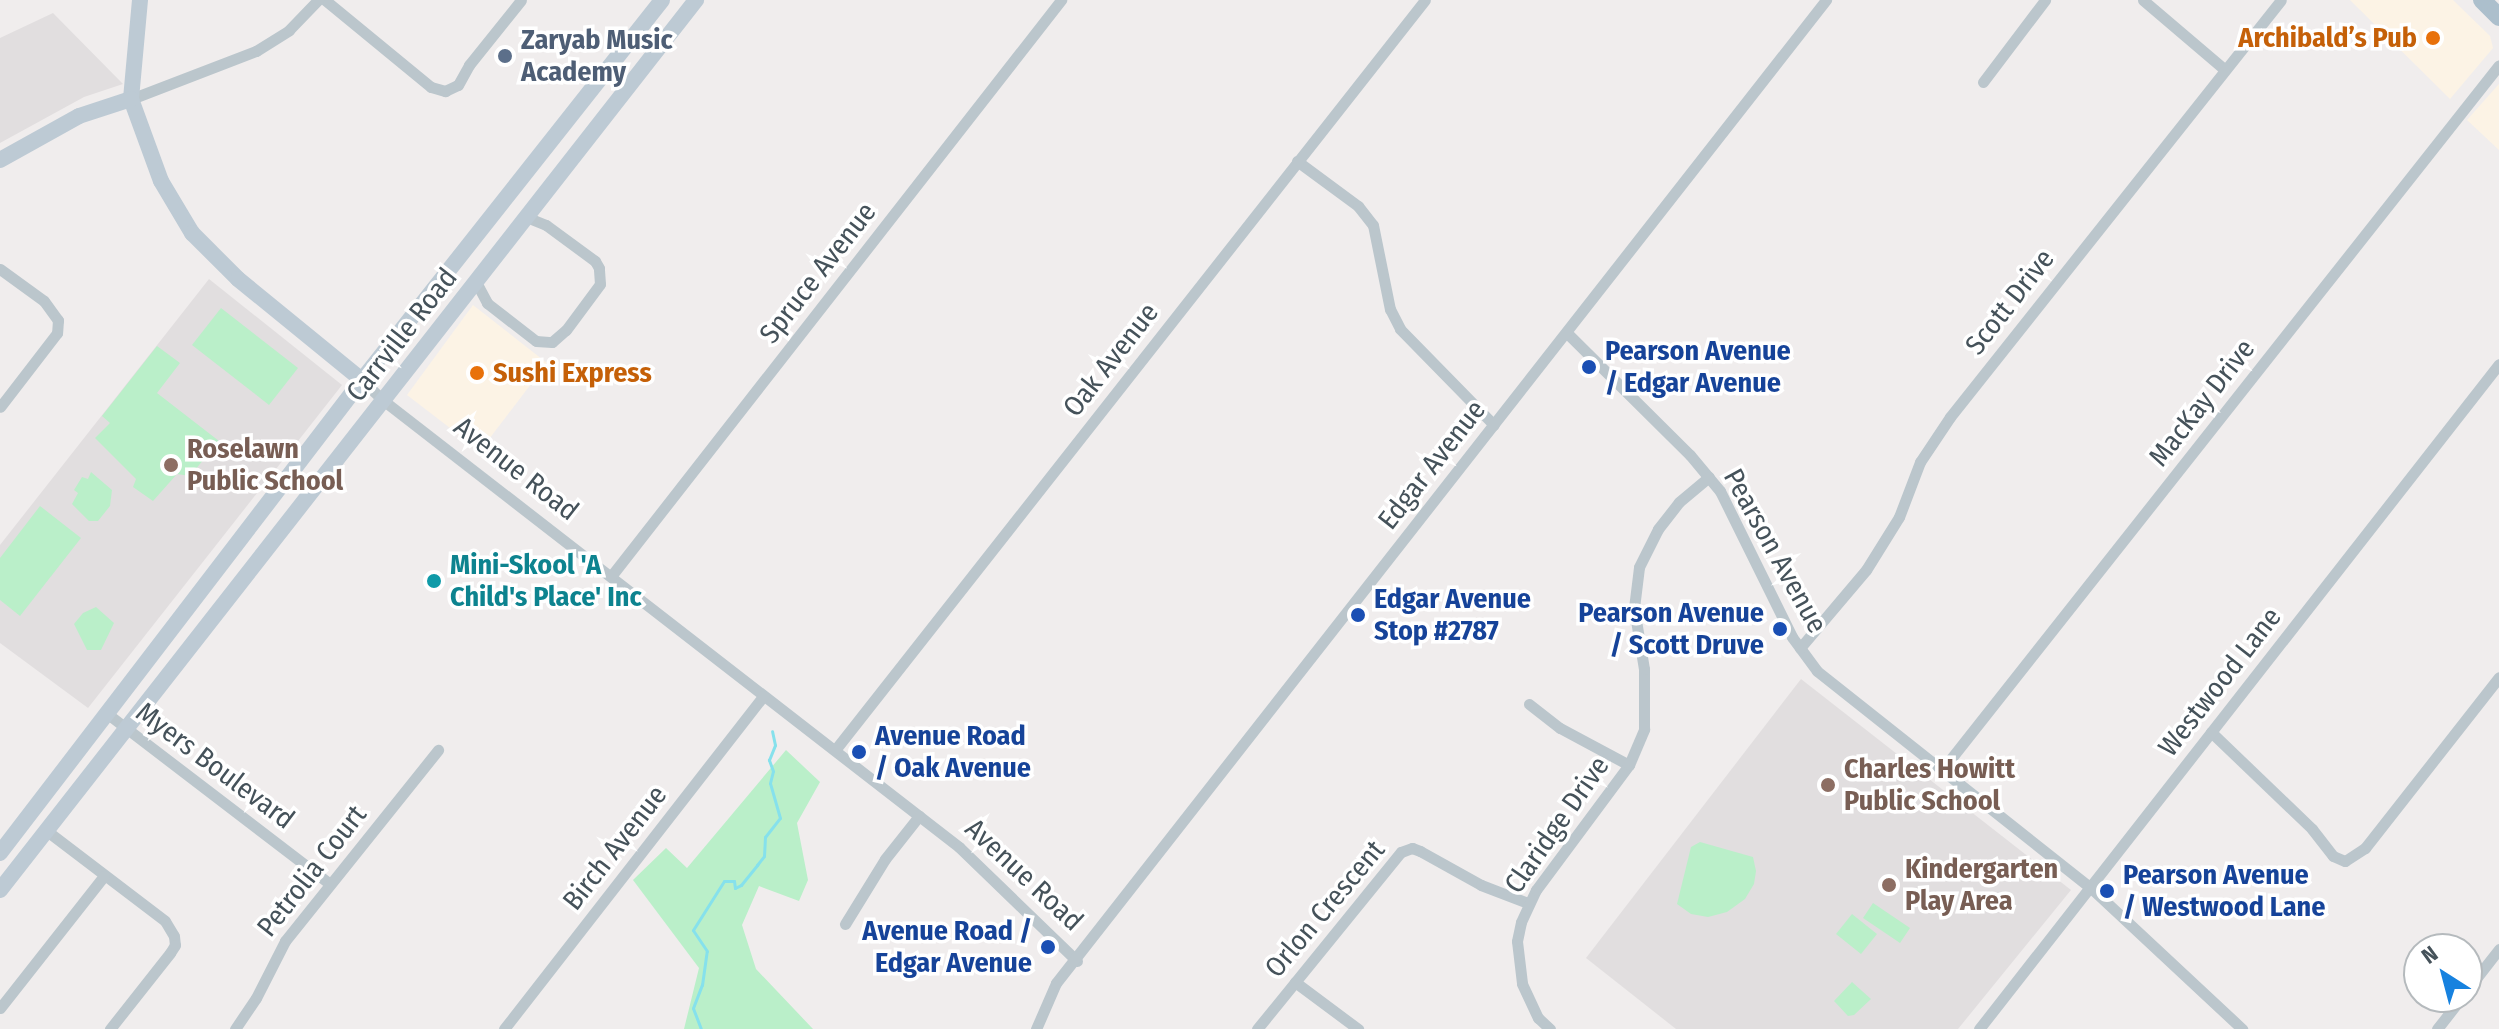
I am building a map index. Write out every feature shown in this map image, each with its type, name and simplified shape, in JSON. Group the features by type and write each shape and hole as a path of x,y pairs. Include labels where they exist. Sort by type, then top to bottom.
{"main road":[{"name":"Avenue Road","path":"140,0 131,99 161,181 192,233 238,279 362,380"},
{"name":"Carrville Road","path":"0,853 109,715 362,380 662,0"},
{"name":"Carrville Road","path":"3,881 128,729 696,0"},
{"path":"2482,0 2499,17"},
{"path":"585,98 608,114"},
{"path":"0,160 79,116 131,99"},
{"path":"230,555 250,569"}],"street":[{"path":"131,99 256,51 289,30 318,0"},
{"path":"325,0 431,87 445,91 458,85 469,65 521,0"},
{"name":"Spruce Avenue","path":"612,575 1061,0"},
{"name":"Oak Avenue","path":"835,750 1425,0"},
{"name":"Edgar Avenue","path":"1036,1029 1056,983 1077,961 1826,0"},
{"path":"1983,82 2045,0"},
{"path":"2143,0 2224,69"},
{"name":"Scott Drive","path":"1800,648 1866,570 1899,517 1920,462 1950,417 2281,0"},
{"name":"MacKay Drive","path":"1942,770 2499,65"},
{"path":"1297,161 1358,206 1373,225 1390,309 1400,329 1494,425"},
{"path":"476,282 487,303 536,341 552,342 566,330 600,284 599,268 595,261 546,225 526,217"},
{"path":"0,269 44,301 58,320 57,333 0,407"},
{"name":"Pearson Avenue","path":"1568,334 1720,491 1800,648 1817,671 2091,888 2242,1029"},
{"name":"Westwood Lane","path":"1979,1029 2499,364"},
{"name":"Avenue Road","path":"362,380 384,401 959,847 1077,961"},
{"name":"Claridge Drive","path":"1550,1029 1538,1018 1527,997 1519,967 1517,941 1528,903 1629,765 1644,729 1644,669 1634,608 1639,567 1658,529 1679,502 1709,477"},
{"path":"2211,732 2312,829 2333,856 2345,861 2365,848 2499,677"},
{"name":"Birch Avenue","path":"504,1029 763,696"},
{"path":"1529,704 1560,728 1629,765"},
{"name":"Myers Boulevard","path":"109,715 330,884"},
{"name":"Petrolia Court","path":"235,1029 256,998 280,950 438,750"},
{"path":"845,924 885,859 919,816"},
{"path":"47,831 165,921 175,945 110,1029"},
{"name":"Orlon Crescent","path":"1257,1029 1401,852 1412,848 1420,851 1481,885 1528,903"},
{"path":"0,1008 104,876"},
{"path":"2483,970 2499,949"},
{"path":"1295,982 1358,1029"},
{"path":"2437,1029 2450,1013"}],"shaded area":[{"path":"2350,0 2453,0 2490,36 2493,48 2450,99"},
{"path":"53,13 123,84 84,97 0,143 0,38"},
{"path":"2499,84 2499,150 2467,120"},
{"name":"Roselawn Public School","path":"209,279 342,385 88,708 0,643 0,545"},
{"path":"473,305 547,363 480,451 407,395"},
{"name":"Charles Howitt Public School","path":"1801,679 2071,890 1958,1029 1676,1029 1586,958"}],"green space":[{"path":"221,308 298,368 269,405 192,345"},
{"path":"157,346 180,363 157,393 219,441 190,476 177,474 153,501 133,487 136,479 95,438 110,423 102,416"},
{"path":"91,472 112,490 110,506 98,521 89,521 72,504 78,493 74,490 82,477 88,479"},
{"path":"40,506 81,538 20,616 0,600 0,558"},
{"path":"96,607 114,623 101,650 87,650 74,624 83,613"},
{"path":"786,750 820,782 797,823 808,880 799,901 759,886 742,925 756,969 813,1029 684,1029 699,968 633,880 666,848 687,868"},
{"path":"1700,842 1753,857 1756,871 1754,884 1745,899 1727,912 1708,917 1691,914 1677,904 1691,847"},
{"path":"1873,903 1910,928 1900,943 1863,918"},
{"path":"1852,914 1877,934 1861,954 1836,934"},
{"path":"1852,982 1871,999 1854,1015 1848,1016 1834,1001"}],"waterway":[{"path":"701,1029 693,1008 702,985 707,951 693,930 724,881 734,881 735,888 741,885 764,856 765,837 780,818 770,783 773,771 769,760 775,745 772,731"}],"place":[{"name":"Archibald’s Pub","path":"2433,38"},
{"name":"Zaryab Music Academy","path":"505,56"},
{"name":"Pearson Avenue / Edgar Avenue","path":"1589,367"},
{"name":"Sushi Express","path":"477,373"},
{"name":"Roselawn Public School","path":"171,465"},
{"name":"Mini-Skool 'A Child's Place' Inc","path":"434,581"},
{"name":"Edgar Avenue Stop #2787","path":"1358,615"},
{"name":"Pearson Avenue / Scott Druve","path":"1780,629"},
{"name":"Avenue Road / Oak Avenue","path":"859,752"},
{"name":"Charles Howitt Public School","path":"1828,785"},
{"name":"Kindergarten Play Area","path":"1889,885"},
{"name":"Pearson Avenue / Westwood Lane","path":"2107,891"},
{"name":"Avenue Road / Edgar Avenue","path":"1048,947"}]}
